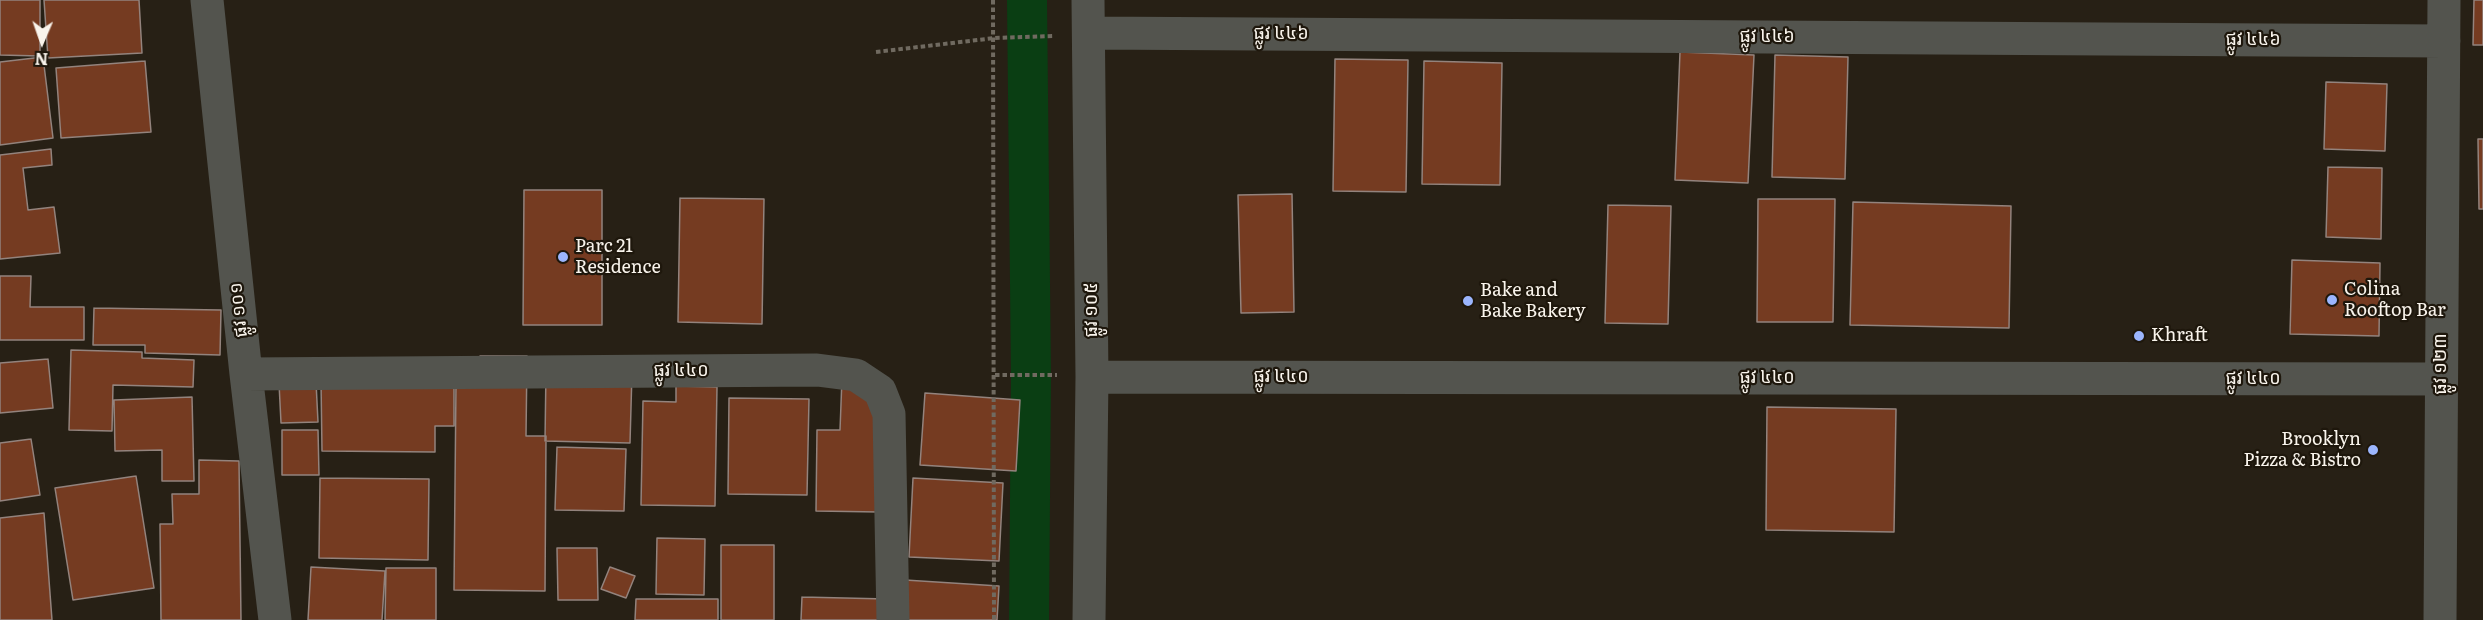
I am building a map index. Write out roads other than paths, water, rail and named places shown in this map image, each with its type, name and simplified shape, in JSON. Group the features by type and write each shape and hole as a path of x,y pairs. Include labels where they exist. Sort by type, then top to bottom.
{"street":[{"name":"ផ្លូវ ១០១","path":"207,0 246,374 275,620"},
{"name":"ផ្លូវ ១០៥","path":"1088,0 1092,377 1089,620"},
{"name":"ផ្លូវ ១២៣","path":"2440,620 2444,0"},
{"name":"ផ្លូវ ៤៤៦","path":"1090,33 2444,41"},
{"name":"ផ្លូវ ៤៤០","path":"246,374 817,370 856,375 880,391 889,414 893,620"},
{"name":"ផ្លូវ ៤៤០","path":"1092,377 2441,379"}],"waterway":[{"path":"1027,0 1031,377 1029,620"}],"place":[{"name":"Parc 21 Residence","path":"563,257"},
{"name":"Colina Rooftop Bar","path":"2332,300"},
{"name":"Bake and Bake Bakery","path":"1468,301"},
{"name":"Khraft","path":"2139,336"},
{"name":"Brooklyn Pizza & Bistro","path":"2373,450"}]}
